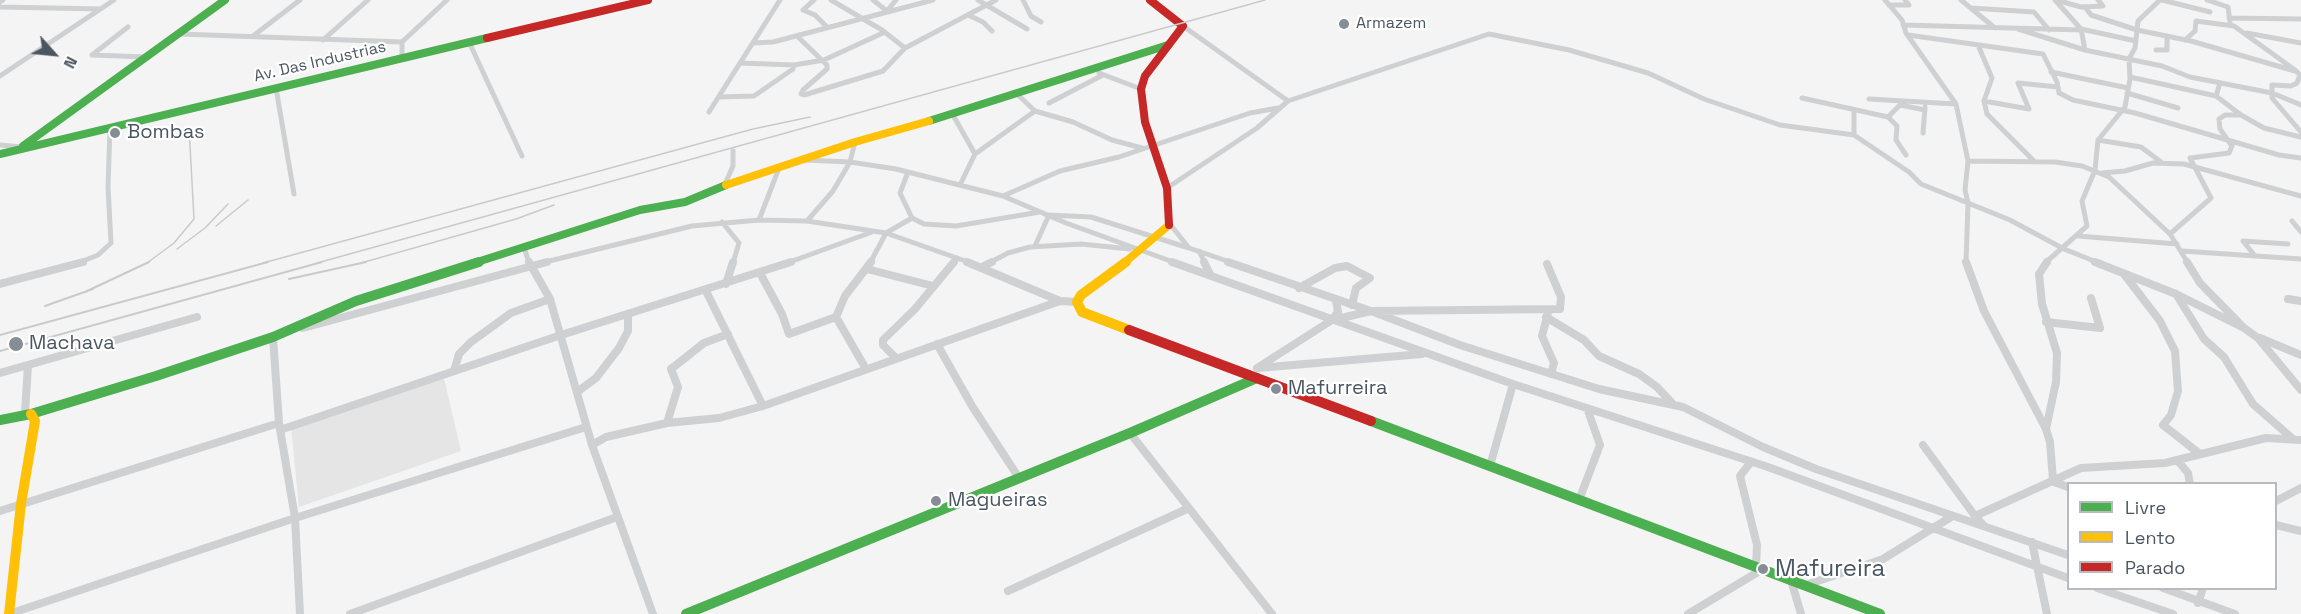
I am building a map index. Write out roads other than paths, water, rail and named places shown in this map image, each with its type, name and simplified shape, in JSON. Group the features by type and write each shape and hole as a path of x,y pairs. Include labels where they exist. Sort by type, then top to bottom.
{"main road":[{"path":"20,148 225,0"},
{"name":"Av. Das Industrias","path":"0,154 648,0"},
{"path":"1150,0 1182,26 1145,76 1142,89 1145,122 1167,188 1170,224 1085,291 1077,302 1082,312 1093,318 1254,374 1880,614"},
{"path":"0,420 28,414 273,337 356,301 640,210 685,202 724,186 855,142 953,115 1016,93 1098,73 1168,45"},
{"path":"46,143 48,129"},
{"path":"686,614 1130,433 1254,374"},
{"path":"9,614 21,504 35,421 28,414"}],"street":[{"path":"0,76 114,0"},
{"path":"253,36 300,0"},
{"path":"323,40 368,0"},
{"path":"179,34 402,42 447,0"},
{"path":"709,112 780,0"},
{"path":"814,0 803,10 815,15 827,27"},
{"path":"831,0 885,32 905,48"},
{"path":"873,0 887,11"},
{"path":"887,11 896,0"},
{"path":"753,43 772,42 917,2 933,0"},
{"path":"978,0 1027,29"},
{"path":"797,36 824,60 827,69 801,94 872,76 883,71 905,48 996,0"},
{"path":"1023,0 1031,16 1041,22"},
{"path":"1887,3 1909,5 1905,0"},
{"path":"1961,0 1995,28"},
{"path":"2055,0 2085,7 2103,6 2098,0"},
{"path":"2055,0 2082,30 2085,50"},
{"path":"2046,429 2056,382 2057,353 2046,322 2038,274 2044,264 2064,249 2087,226 2082,201 2099,171 2098,140 2125,107 2130,77 2129,59 2136,41 2138,21 2161,0 2210,12"},
{"path":"2207,0 2228,7 2229,18 2234,26"},
{"path":"1887,3 1956,104 1968,161 1965,190 1968,203 1965,259 1984,311 2046,429 2050,442 2052,481"},
{"path":"0,7 100,9"},
{"path":"2085,7 2091,15 2137,30 2185,40 2299,72"},
{"path":"1971,8 2034,12 2049,30"},
{"path":"968,15 983,22 992,31"},
{"path":"2229,18 2301,19"},
{"path":"2185,40 2195,31 2196,21 2234,26 2299,72"},
{"path":"1903,25 2082,30 2136,41"},
{"path":"1182,26 1288,101"},
{"path":"128,27 92,55 147,57"},
{"path":"2018,29 2085,50 2162,66 2179,74 2272,93 2301,105"},
{"path":"740,63 794,65 824,60 885,32"},
{"path":"2247,33 2301,43"},
{"path":"1167,188 1257,128 1288,101 1491,34 1569,50 1648,73 1704,99 1780,125 1854,135 1909,172 1921,184 2026,227 2064,249 2176,294 2244,328 2258,338 2301,355"},
{"path":"1908,35 2043,54 2059,93 2073,100 2121,110 2262,148 2279,155 2301,158"},
{"path":"2156,50 2167,50 2167,36"},
{"path":"402,42 402,58"},
{"path":"469,42 522,156"},
{"path":"1978,45 1992,78 1984,101 1991,119 2034,161"},
{"path":"719,97 754,96 793,69 794,65"},
{"path":"2051,72 2127,91 2178,108"},
{"path":"2291,86 2297,83 2299,72"},
{"path":"1049,103 1084,87 1098,73 1142,89"},
{"path":"2130,77 2216,96 2241,115 2264,128 2301,137"},
{"path":"1984,101 2029,109 2018,83 2058,87"},
{"path":"2216,96 2220,83"},
{"path":"2301,89 2274,84 2272,93 2275,104 2301,132"},
{"path":"276,88 294,194"},
{"path":"1016,93 1035,111 1073,122 1112,141 1142,147"},
{"path":"1802,98 1888,117 1897,126 1896,140 1906,155"},
{"path":"1869,99 1956,104"},
{"path":"1923,132 1925,102"},
{"path":"1888,117 1900,105 1925,111"},
{"path":"1003,196 1060,171 1119,157 1142,147 1250,113 1278,108"},
{"path":"960,185 975,154 1035,111"},
{"path":"1854,111 1854,135"},
{"path":"953,115 975,154"},
{"path":"2169,234 2211,198 2190,158 2229,153 2232,146 2219,126 2219,119 2225,115 2241,115"},
{"path":"0,284 82,262 106,250 111,243 108,187 110,128"},
{"path":"2098,140 2141,147 2161,162"},
{"path":"807,221 833,191 850,162 855,142"},
{"path":"0,146 20,148"},
{"path":"724,186 733,166 733,152"},
{"path":"804,160 850,162 908,172 1003,196 1040,213 1332,320 1513,384 1751,462 2067,579"},
{"path":"1968,161 2067,163 2099,171 2125,171 2161,162 2196,166 2301,196"},
{"path":"759,220 779,168"},
{"path":"2099,171 2169,234 2200,283 2244,328"},
{"path":"908,172 900,193 912,218 924,224 956,226 1040,213"},
{"path":"1049,215 1091,218 1156,237 1551,375 1599,389 1672,404 1816,469 1951,517 2067,555"},
{"path":"1035,246 1049,215"},
{"path":"760,273 782,314 789,334 795,334 836,317 845,296 867,270 886,233 912,218"},
{"path":"283,333 692,225 759,220 807,221 886,233 982,267 1060,301 1077,302"},
{"path":"2292,221 2301,232"},
{"path":"722,222 739,243 726,284"},
{"path":"1170,224 1189,248"},
{"path":"0,511 280,427 558,336 706,291 873,232"},
{"path":"2078,236 2301,259"},
{"path":"2255,256 2243,241 2288,244"},
{"path":"982,267 1008,253 1035,246 1081,244 1138,249"},
{"path":"524,247 530,266 550,299 558,336 586,427 616,517 653,614"},
{"path":"1199,251 1210,274"},
{"path":"896,358 882,342 957,258"},
{"path":"1332,320 1371,311 1547,314 1560,309 1561,297 1547,264"},
{"path":"1299,288 1335,268 1347,266 1370,278 1356,288 1352,306"},
{"path":"867,270 933,286"},
{"path":"2124,273 2164,327 2175,351 2178,391 2171,415 2163,425 2200,454"},
{"path":"706,291 763,406"},
{"path":"2176,294 2204,339 2224,357 2253,404 2297,439"},
{"path":"2046,322 2100,328 2091,298"},
{"path":"454,371 459,354 471,342 511,313 550,299"},
{"path":"2288,299 2301,301"},
{"path":"592,445 606,437 667,423 719,418 763,406 1060,301"},
{"path":"1254,374 1332,320 1338,312 1336,301"},
{"path":"2214,313 2229,311"},
{"path":"1547,314 1542,336 1554,363 1551,375"},
{"path":"1547,314 1576,334 1599,356 1648,381 1672,404"},
{"path":"577,392 597,378 619,348 628,331 628,315"},
{"path":"0,373 197,317"},
{"path":"836,317 866,369"},
{"path":"667,423 678,387 671,369 704,343 729,334"},
{"path":"273,337 280,427 295,518 300,614"},
{"path":"2258,338 2301,390"},
{"path":"937,344 972,406 1019,477"},
{"path":"1254,374 1427,354"},
{"path":"28,365 28,414"},
{"path":"1490,466 1513,384"},
{"path":"1579,500 1600,445 1587,408"},
{"path":"9,614 295,518 586,427"},
{"path":"1130,433 1272,614"},
{"path":"1975,516 2081,468 2178,461 2266,438 2297,439"},
{"path":"1923,445 1984,526"},
{"path":"2178,461 2188,473 2190,482"},
{"path":"1688,614 1760,568 1757,545 1740,476 1751,462"},
{"path":"2052,481 2067,487"},
{"path":"2277,500 2301,488"},
{"path":"1008,591 1189,508"},
{"path":"350,614 616,517"},
{"path":"1806,585 1883,559 1951,517"},
{"path":"2277,525 2301,531"},
{"path":"2032,542 2047,614"},
{"path":"1791,580 1801,614"},
{"path":"2103,590 2173,614"},
{"path":"2168,590 2198,603 2235,614"},
{"path":"2198,603 2202,590"}],"railway":[{"path":"317,263 1265,0"},
{"path":"263,263 753,129 810,117"},
{"path":"147,263 174,243 194,219 189,127"},
{"path":"216,226 248,200"},
{"path":"177,249 205,228 228,204"},
{"path":"361,263 516,219 554,205"},
{"path":"0,335 268,262"},
{"path":"0,351 322,262"},
{"path":"289,279 366,262"},
{"path":"86,291 147,263"},
{"path":"86,291 93,289"},
{"path":"45,306 86,291"}],"place":[{"name":"Armazem","path":"1344,24"},
{"name":"Bombas","path":"115,133"},
{"name":"Machava","path":"16,344"},
{"name":"Mafurreira","path":"1276,389"},
{"name":"Magueiras","path":"936,501"},
{"name":"Mafureira","path":"1763,569"}]}
